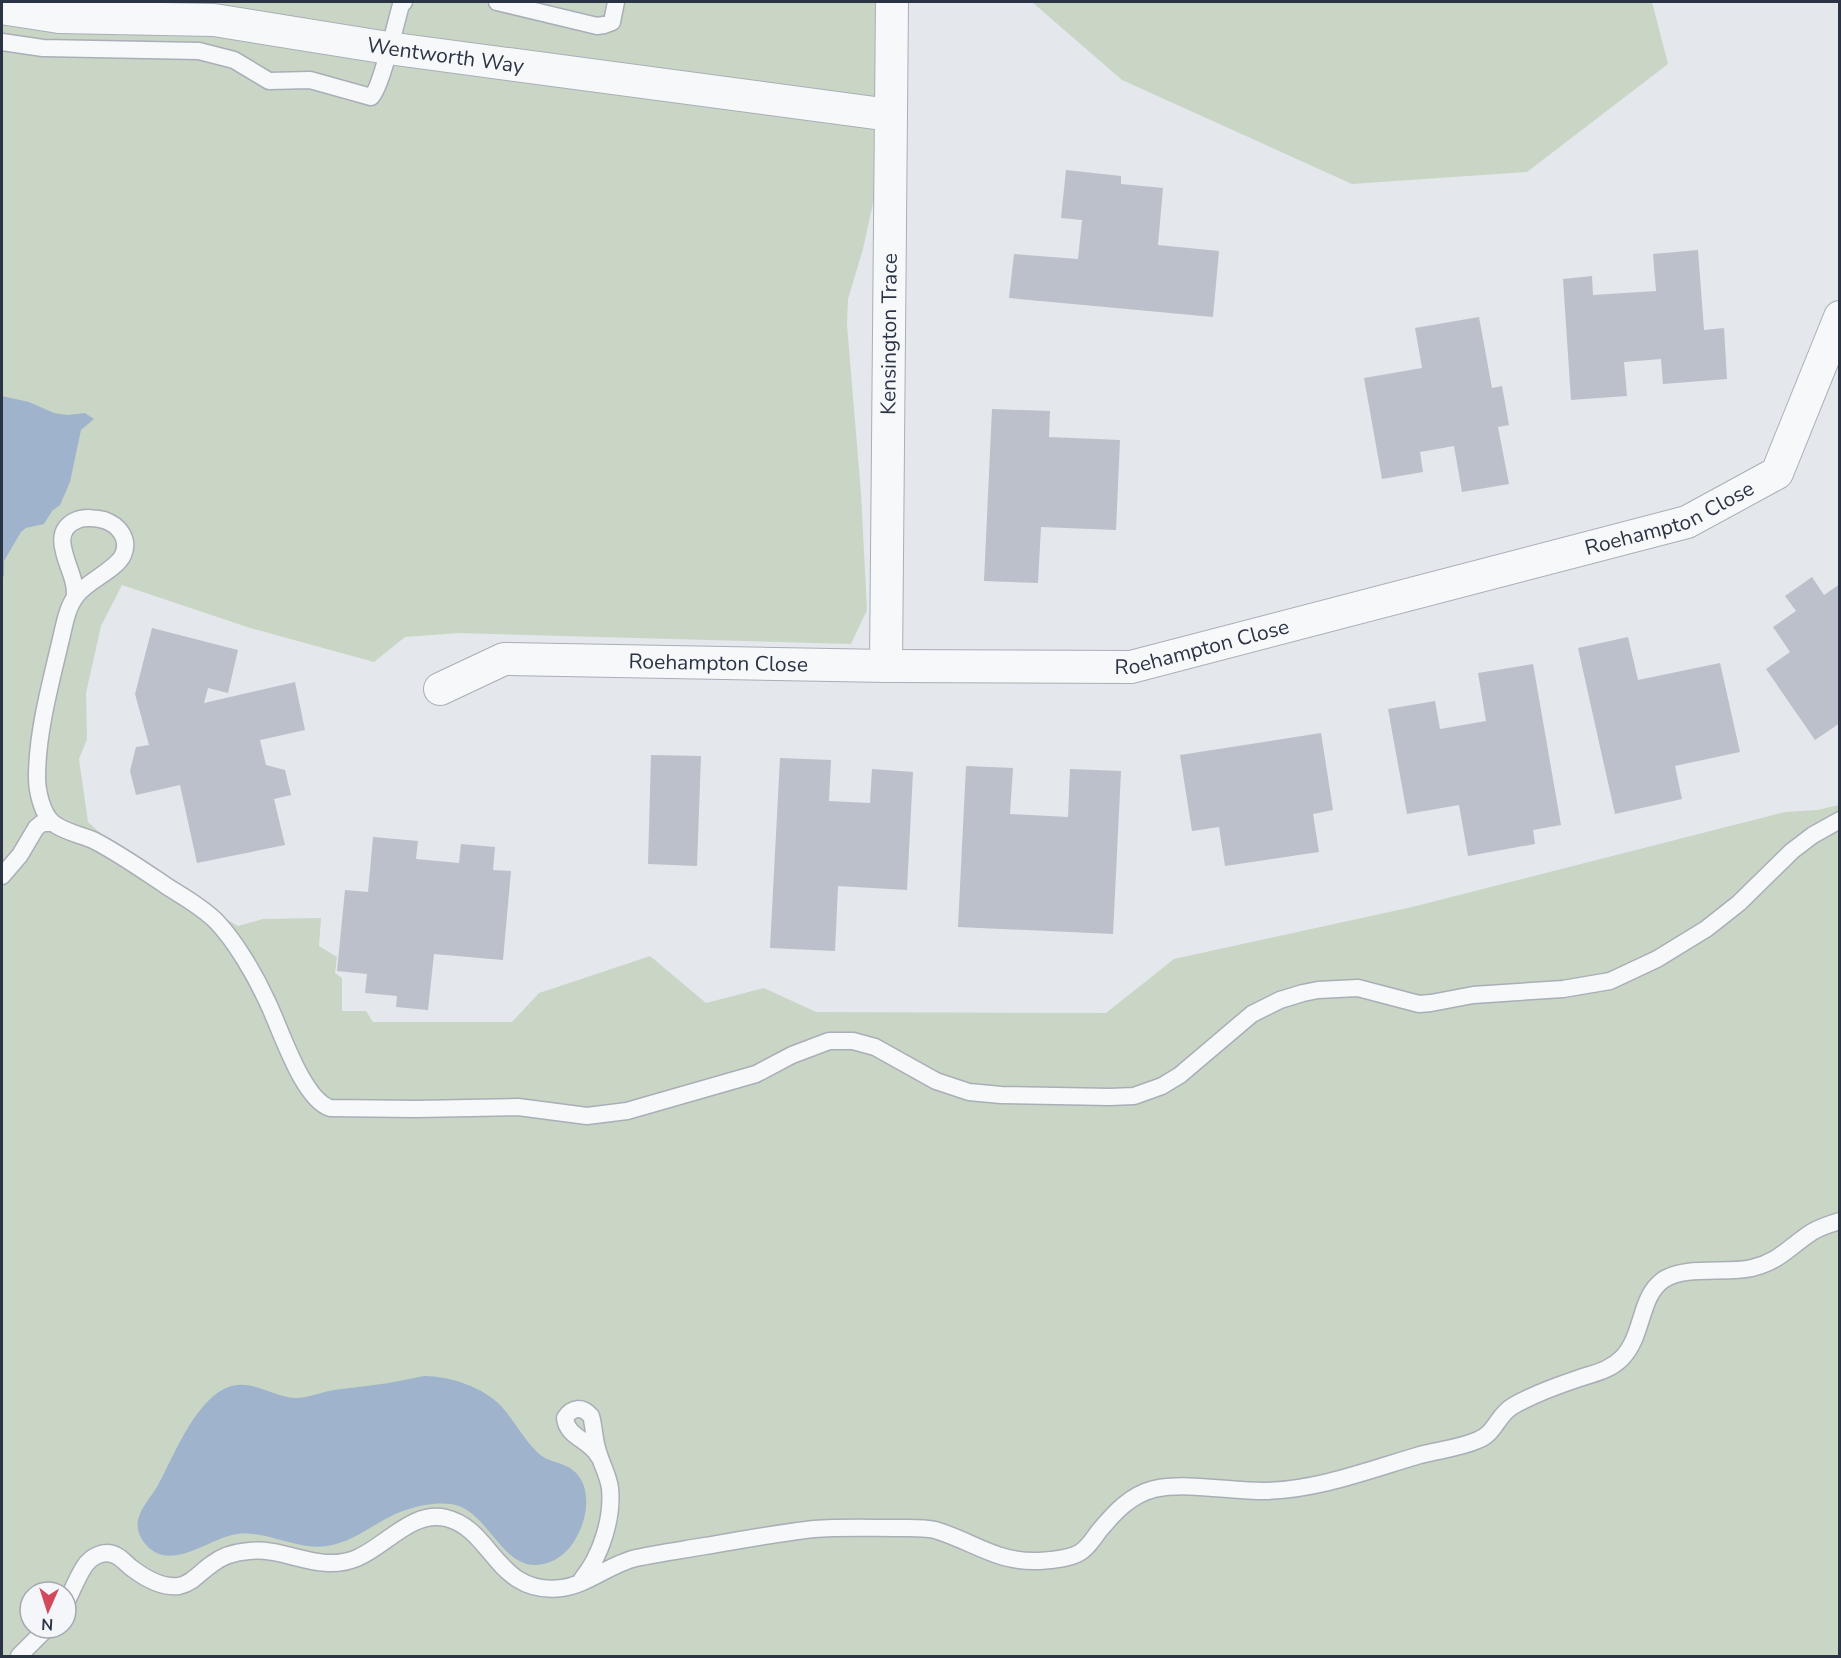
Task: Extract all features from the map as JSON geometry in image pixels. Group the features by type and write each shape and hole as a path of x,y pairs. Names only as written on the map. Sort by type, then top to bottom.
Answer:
{"street":[{"name":"Kensington Trace","path":"886,666 892,2"},
{"name":"Wentworth Way","path":"2,8 59,17 214,20 388,48 890,115"},
{"name":"Roehampton Close","path":"440,689 504,659 886,666 1131,667 1687,522 1777,473 1839,317"}],"lane":[{"path":"2,42 43,48 200,51 234,60 269,81 310,80 371,97 375,94 381,77 401,5 404,2"},
{"path":"497,2 597,26 604,26 612,21 616,2"},
{"path":"53,823 45,813 40,796 38,765 53,673 66,618 75,597 85,585 123,556 124,538 121,530 103,519 81,518 74,521 66,528 62,537 62,548 74,584 75,597"},
{"path":"2,876 20,855 36,828 42,823 53,823 119,855 196,905 216,921 242,956 256,980 303,1080 323,1106 346,1110 518,1107 587,1116 627,1111 756,1074 792,1055 829,1041 853,1041 875,1047 936,1081 969,1092 1088,1097 1134,1095 1162,1086 1180,1075 1252,1014 1265,1006 1303,993 1358,988 1419,1004 1431,1004 1473,994 1563,989 1610,981 1657,959 1706,929 1739,903 1792,851 1839,820"},
{"path":"77,1580 84,1566 94,1555 108,1553 115,1554 147,1578 161,1584 177,1586 195,1580 215,1561 245,1551 268,1551 313,1563 340,1564 360,1557 411,1524 429,1518 448,1518 461,1525 479,1540 513,1577 540,1588 565,1588 631,1559 816,1529 932,1529 988,1553 1010,1559 1042,1561 1065,1558 1085,1548 1123,1504 1146,1491 1168,1486 1264,1491 1298,1488 1369,1472 1432,1452 1460,1446 1489,1435 1502,1413 1515,1404 1576,1379 1604,1371 1617,1363 1635,1340 1649,1296 1663,1280 1683,1273 1731,1272 1769,1262 1787,1253 1813,1231 1839,1221"},
{"path":"577,1584 593,1564 602,1544 608,1520 610,1488 600,1457"},
{"path":"19,1656 35,1640"}],"green space":[{"path":"2,2 879,2 877,185 863,249 848,299 847,325 861,493 867,610 851,644 459,633 405,637 374,662 247,627 122,585 101,626 86,693 87,739 79,759 88,822 107,839 212,911 238,926 263,919 321,918 319,946 337,957 335,973 342,978 342,1011 366,1011 373,1022 512,1022 539,993 650,956 706,1003 764,988 816,1012 1106,1013 1174,959 1412,907 1785,812 1817,810 1839,805 1839,1656 2,1656"},
{"path":"1032,2 1652,2 1668,64 1527,172 1352,184 1122,80"}],"water":[{"path":"2,396 29,402 54,413 67,415 85,413 94,419 81,430 70,482 60,505 52,511 44,524 26,528 21,532 4,561 2,578"},
{"path":"424,1376 455,1380 485,1393 501,1406 539,1454 566,1466 580,1478 586,1494 583,1521 575,1540 560,1557 535,1565 522,1562 511,1555 471,1513 459,1506 447,1504 421,1506 398,1513 348,1540 327,1546 304,1546 260,1535 237,1534 188,1552 164,1555 153,1551 143,1541 138,1526 141,1512 192,1422 203,1406 216,1394 230,1386 246,1385 283,1396 300,1398 334,1390"}],"building":[{"path":"1066,170 1121,176 1121,184 1163,188 1158,245 1219,251 1213,317 1009,298 1014,254 1078,259 1082,220 1061,218"},
{"path":"1698,250 1704,330 1724,328 1727,379 1663,384 1661,359 1624,362 1627,396 1571,400 1563,279 1592,276 1593,295 1656,291 1653,254"},
{"path":"1479,317 1492,388 1502,386 1509,425 1498,427 1509,484 1462,492 1454,446 1420,452 1423,472 1382,479 1364,378 1422,368 1415,328"},
{"path":"992,409 1050,411 1049,437 1120,440 1116,530 1041,527 1038,583 984,581"},
{"path":"1812,577 1824,595 1840,584 1840,723 1815,740 1766,669 1790,652 1773,627 1796,611 1785,596"},
{"path":"152,628 238,650 228,693 208,688 204,703 295,682 305,730 260,740 266,765 285,770 291,795 274,799 285,845 197,863 180,785 136,795 130,771 136,747 149,745 135,694"},
{"path":"1628,637 1638,680 1720,663 1740,752 1675,766 1682,799 1615,814 1578,648"},
{"path":"1533,664 1561,825 1533,830 1535,844 1468,856 1459,805 1407,814 1388,709 1435,701 1440,729 1486,721 1478,673"},
{"path":"1321,733 1333,810 1313,814 1319,852 1225,866 1219,827 1192,831 1180,755"},
{"path":"651,755 701,756 697,866 648,864"},
{"path":"780,758 831,760 829,801 870,803 872,769 913,772 907,890 838,886 835,951 770,948"},
{"path":"966,766 1013,768 1010,814 1068,817 1070,769 1121,771 1113,934 958,927"},
{"path":"373,837 418,841 416,859 459,863 461,844 495,847 493,870 511,871 503,960 434,954 428,1010 396,1007 397,996 365,993 367,974 337,971 345,890 368,892"}]}
